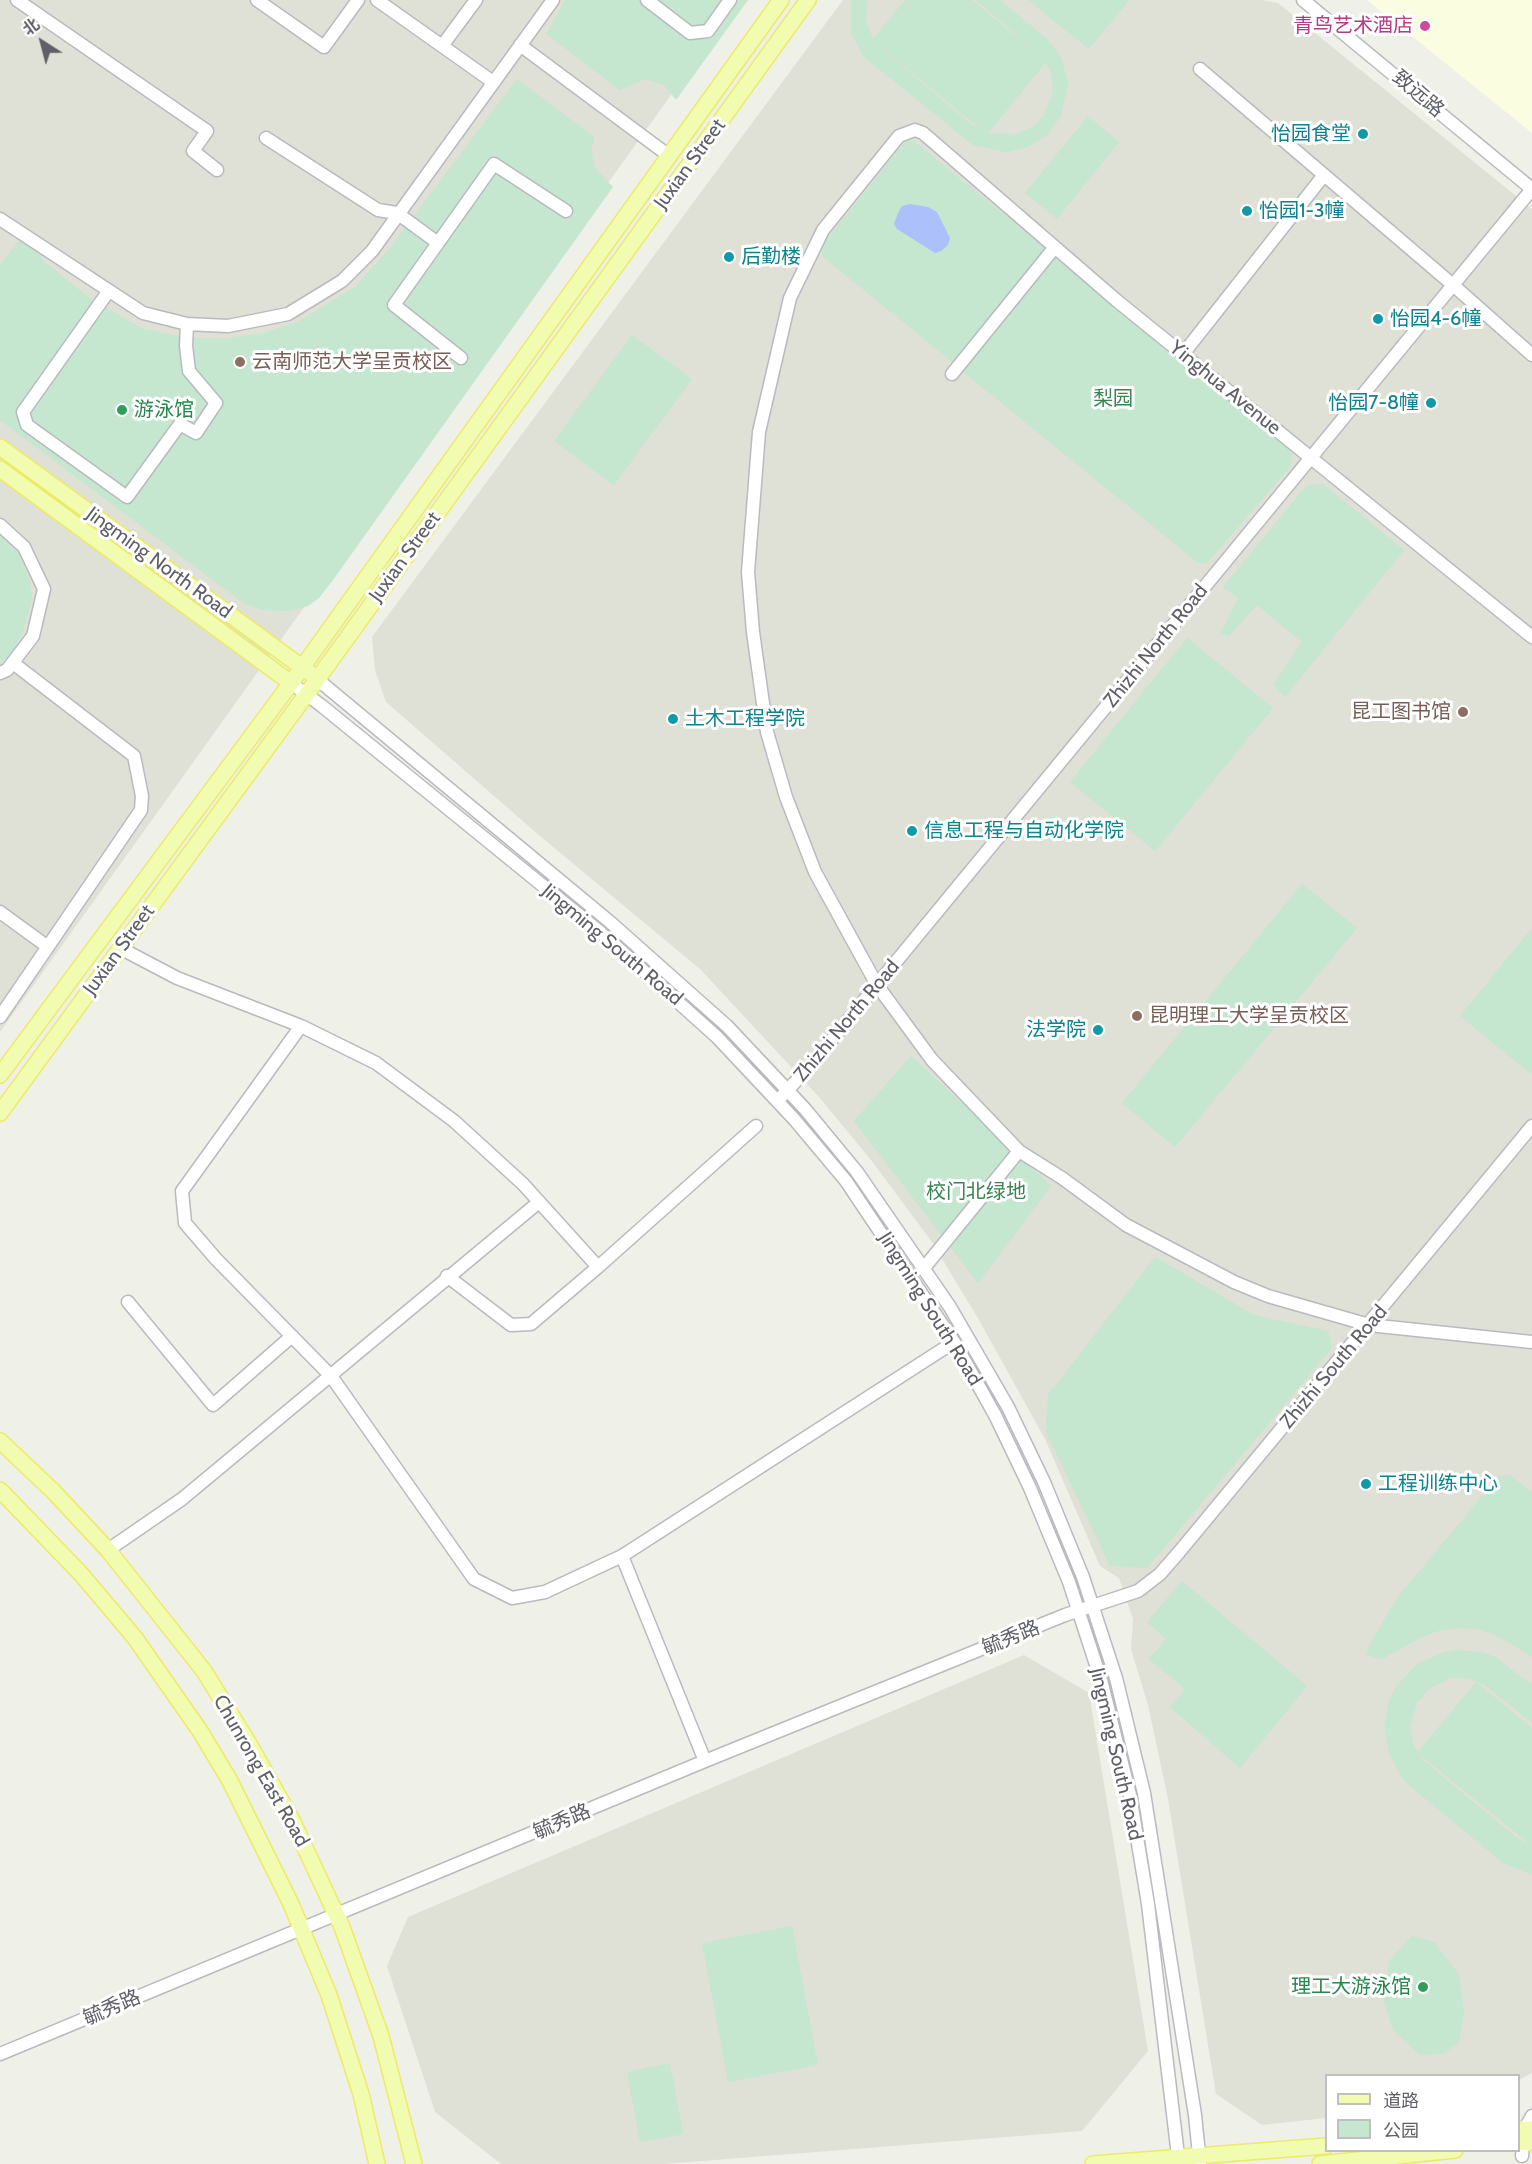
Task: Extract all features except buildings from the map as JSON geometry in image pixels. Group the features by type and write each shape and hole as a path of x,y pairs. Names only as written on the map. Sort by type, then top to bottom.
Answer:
{"main road":[{"name":"Juxian Street","path":"0,1075 302,668 781,0"},
{"name":"Juxian Street","path":"0,1113 306,695 808,0"},
{"name":"Jingming North Road","path":"0,447 317,679"},
{"name":"Jingming North Road","path":"0,469 291,683"},
{"name":"Chunrong East Road","path":"0,1441 53,1491 108,1550 204,1671 293,1822 337,1914 381,2036 414,2164"},
{"name":"Chunrong East Road","path":"0,1490 81,1574 135,1638 177,1697 230,1780 302,1929 330,1995 351,2061 377,2164"},
{"path":"1093,2164 1199,2160 1325,2146"},
{"path":"1320,2164 1445,2152"}],"street":[{"path":"17,0 207,131 193,151 217,170"},
{"path":"257,0 324,47 358,0"},
{"path":"377,0 494,82"},
{"path":"442,46 476,0"},
{"path":"0,219 143,313 188,324 228,326 288,314 342,281 372,251 397,213 553,0"},
{"path":"646,0 690,33 708,31 730,0"},
{"name":"致远路","path":"1304,0 1532,189"},
{"path":"520,45 668,155"},
{"path":"1200,69 1454,285 1532,355"},
{"name":"Yinghua Avenue","path":"878,985 815,872 773,753 758,671 749,598 750,520 759,432 790,298 802,269 823,230 899,136 915,130 923,133 1182,354 1532,637"},
{"path":"266,138 378,210 397,213 438,243"},
{"path":"461,358 394,305 494,164 566,211"},
{"path":"1182,354 1324,175"},
{"name":"Zhizhi North Road","path":"777,1101 878,985 1532,189"},
{"path":"952,374 1055,247"},
{"path":"108,292 23,412 27,425 127,497 180,424 196,433 216,403 189,371 186,346 188,324"},
{"path":"0,525 24,547 44,589 33,636 13,663 0,673"},
{"path":"0,1017 141,810 142,796 134,756 13,663"},
{"name":"Jingming South Road","path":"317,679 680,982 727,1026 788,1090 857,1172 924,1268 1008,1407 1044,1482 1092,1606 1121,1698 1144,1792 1199,2160"},
{"name":"Jingming South Road","path":"291,683 609,941 717,1037 777,1101 846,1182 954,1342 995,1415 1030,1488 1078,1610 1101,1680 1130,1796 1161,2005 1178,2161"},
{"path":"0,912 48,946"},
{"path":"120,948 177,978 301,1026 376,1063 471,1137 539,1202 598,1267"},
{"path":"878,985 932,1060 1019,1150 1062,1178 1126,1226 1234,1282 1268,1296 1369,1325 1532,1342"},
{"path":"301,1026 182,1191 185,1223 216,1259 331,1376 474,1580 512,1598 545,1592 622,1556 954,1342"},
{"path":"447,1276 511,1325 531,1324 756,1126"},
{"name":"Zhizhi South Road","path":"1125,1597 1149,1584 1160,1574 1532,1126"},
{"path":"924,1268 1019,1150"},
{"path":"108,1550 182,1499 331,1376 447,1276 539,1202"},
{"path":"128,1302 213,1405 292,1336"},
{"path":"622,1556 705,1761"},
{"name":"毓秀路","path":"0,2054 705,1761 1078,1610 1125,1597"}],"shaded area":[{"name":"云南师范大学呈贡校区","path":"0,0 739,0 0,1032"},
{"name":"昆明理工大学呈贡校区","path":"843,0 1261,0 1278,3 1532,209 1532,2073 1520,2079 1520,2074 1325,2074 1325,2118 1262,2125 1216,2094 1168,1799 1148,1705 1131,1649 1133,1619 1119,1578 1100,1566 1045,1439 979,1320 932,1242 871,1160 819,1097 700,969 540,836 386,702 375,670 372,637"},
{"path":"1367,0 1532,0 1532,133"},
{"path":"1024,1655 1089,1693 1148,2051 1082,2131 664,2164 501,2164 435,2112 387,1966 408,1917"}],"green space":[{"path":"565,0 748,0 676,100 664,85 645,79 620,90 546,34"},
{"path":"851,0 867,0 866,22 873,39 905,0 972,0 1044,59 976,0 1000,0 1046,38 1061,57 1068,83 1061,116 1047,135 1028,147 1006,152 973,145 864,57 851,33","holes":["876,43 983,131 971,124","1046,62 1051,74 1053,91 1044,115 1033,127 1017,134 988,133"]},
{"path":"1028,0 1129,0 1089,49"},
{"path":"517,79 594,137 591,150 595,168 613,187 333,580 319,598 308,606 289,611 264,610 245,604 0,420 0,265 19,241 42,247 42,260 87,296 141,328 187,338 223,338 261,334 299,321 355,287 389,249"},
{"path":"1088,116 1119,142 1057,219 1025,193"},
{"path":"906,141 914,141 1049,251 955,364 822,256 823,244"},
{"name":"梨园","path":"1054,257 1292,450 1290,467 1206,564 1197,562 961,370"},
{"path":"632,335 692,379 614,485 554,441"},
{"path":"1323,484 1404,550 1285,697 1273,685 1302,642 1257,605 1229,636 1220,634 1238,598 1223,587 1307,485"},
{"path":"0,534 18,552 30,581 32,599 23,632 15,648 0,665"},
{"path":"1187,638 1273,708 1155,851 1070,782"},
{"path":"1302,884 1357,928 1175,1147 1122,1103"},
{"path":"1532,928 1532,1075 1460,1016"},
{"name":"校门北绿地","path":"911,1056 1051,1186 978,1283 854,1121"},
{"path":"1155,1257 1254,1315 1328,1331 1332,1348 1147,1568 1110,1566 1046,1432 1048,1395"},
{"path":"1510,1475 1532,1493 1532,1657 1496,1635 1477,1629 1457,1628 1438,1631 1420,1638 1382,1659 1366,1655 1371,1642 1397,1598 1499,1476"},
{"path":"1182,1581 1307,1686 1240,1768 1170,1707 1185,1689 1149,1659 1166,1639 1147,1622"},
{"path":"1455,1650 1481,1652 1495,1657 1532,1685 1532,1723 1485,1685 1470,1679 1451,1678 1430,1688 1417,1702 1410,1727 1413,1744 1418,1752 1476,1682 1532,1728 1532,1875 1503,1863 1410,1786 1389,1754 1384,1727 1389,1701 1395,1688 1417,1664","holes":["1419,1754 1531,1845 1517,1838 1424,1761"]},
{"path":"792,1926 818,2065 728,2082 702,1943"},
{"name":"理工大游泳馆","path":"1412,1936 1434,1942 1459,1975 1464,2012 1459,2042 1443,2054 1420,2055 1393,2030 1383,1998 1390,1960"},
{"path":"670,2063 683,2134 640,2142 627,2072"}],"water":[{"path":"910,204 928,207 937,212 950,238 948,245 941,251 935,253 897,229 894,224 898,213 902,206"}],"place":[{"name":"青鸟艺术酒店","path":"1425,26"},
{"name":"怡园食堂","path":"1363,134"},
{"name":"怡园1-3幢","path":"1247,211"},
{"name":"后勤楼","path":"729,257"},
{"name":"怡园4-6幢","path":"1378,319"},
{"name":"云南师范大学呈贡校区","path":"240,362"},
{"name":"怡园7-8幢","path":"1431,403"},
{"name":"游泳馆","path":"122,410"},
{"name":"昆工图书馆","path":"1463,712"},
{"name":"土木工程学院","path":"673,719"},
{"name":"信息工程与自动化学院","path":"912,831"},
{"name":"昆明理工大学呈贡校区","path":"1137,1016"},
{"name":"法学院","path":"1098,1030"},
{"name":"工程训练中心","path":"1366,1484"},
{"name":"理工大游泳馆","path":"1423,1987"}]}
